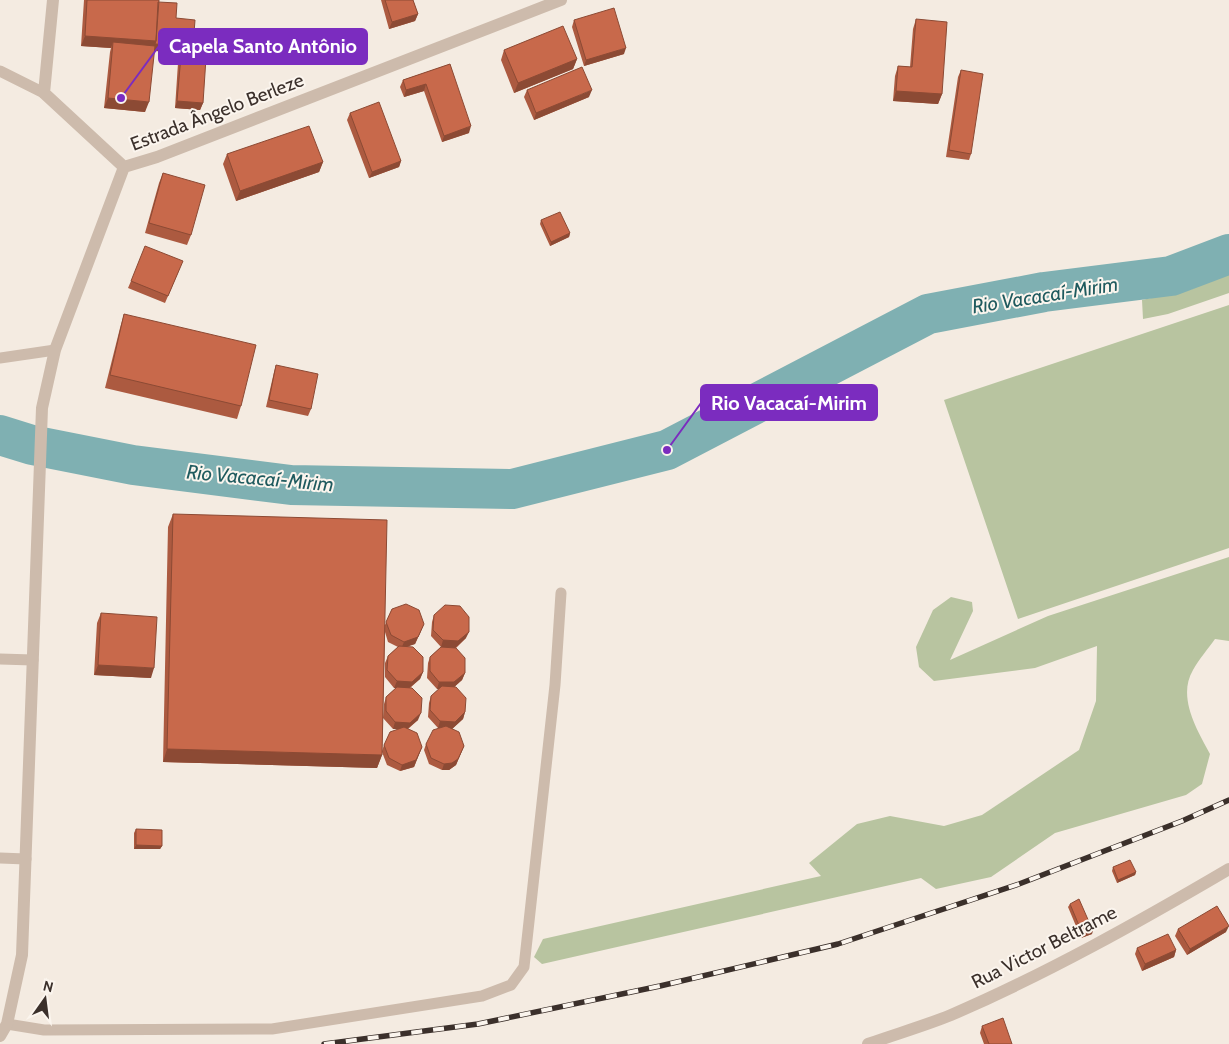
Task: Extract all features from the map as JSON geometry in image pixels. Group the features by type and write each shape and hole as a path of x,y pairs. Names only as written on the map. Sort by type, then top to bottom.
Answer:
{"street":[{"path":"53,0 44,93 124,167"},
{"name":"Estrada Ângelo Berleze","path":"33,660 42,408 55,350 124,167 157,157 561,0"},
{"path":"0,1036 7,1024 22,955 33,660"},
{"name":"Rua Victor Beltrame","path":"868,1044 950,1015 975,1004 1076,954 1229,869"}],"lane":[{"path":"0,71 44,93"},
{"path":"0,358 55,350"},
{"path":"7,1024 44,1030 272,1029 482,996 511,984 524,968 555,685 561,593"},
{"path":"0,659 33,660"},
{"path":"0,858 26,859"}],"green space":[{"path":"1229,272 1229,293 1168,314 1143,319 1142,300 1192,289"},
{"path":"1229,305 1229,548 1018,619 944,400"},
{"path":"1229,557 1229,641 1215,639 1195,666 1187,691 1188,702 1195,724 1210,754 1202,784 1186,795 1055,833 991,877 936,889 921,878 542,964 534,957 543,939 821,876 809,863 857,824 890,816 944,826 982,815 1079,750 1096,701 1097,646 1035,668 934,681 919,667 916,647 933,610 951,597 972,602 973,611 950,660 1048,616"}],"building":[{"path":"87,0 159,0 156,41 85,36"},
{"path":"385,0 413,0 418,14 392,22"},
{"path":"158,2 177,3 176,18 195,20 193,46 155,44"},
{"path":"614,8 626,48 586,60 574,20"},
{"path":"916,19 947,22 942,94 896,91 898,66 912,67"},
{"path":"563,26 577,59 518,83 504,50"},
{"path":"113,42 155,46 149,102 108,98"},
{"path":"181,56 206,58 203,103 177,101"},
{"path":"450,64 471,126 444,136 426,84 406,90 403,80"},
{"path":"582,67 592,90 536,113 527,90"},
{"path":"961,70 983,74 971,154 949,150"},
{"path":"379,102 401,161 372,172 350,113"},
{"path":"309,126 323,162 240,191 227,154"},
{"path":"163,173 205,185 191,235 149,223"},
{"path":"560,212 570,233 551,242 541,220"},
{"path":"145,246 183,261 168,296 131,281"},
{"path":"124,314 256,345 241,406 110,375"},
{"path":"276,365 318,374 311,409 269,400"},
{"path":"173,514 387,520 382,755 167,749"},
{"path":"406,604 419,610 424,624 418,637 404,642 391,635 386,622 392,609"},
{"path":"445,605 460,606 469,617 469,632 458,641 443,640 433,630 434,615"},
{"path":"101,613 157,617 154,668 98,665"},
{"path":"399,646 413,647 423,657 423,672 412,682 397,681 387,670 388,656"},
{"path":"441,647 456,648 465,658 465,673 454,682 439,682 430,671 430,657"},
{"path":"442,686 456,687 466,698 465,712 455,722 440,721 430,710 431,696"},
{"path":"397,687 412,688 422,698 421,713 410,723 395,722 386,711 386,697"},
{"path":"446,726 459,732 464,746 458,759 452,763 444,764 431,758 426,744 433,730"},
{"path":"404,727 417,733 422,747 416,760 402,765 389,758 384,745 390,732"},
{"path":"136,829 162,830 162,846 136,845"},
{"path":"1130,860 1136,872 1118,880 1113,867"},
{"path":"1079,899 1093,931 1083,935 1070,904"},
{"path":"1217,906 1229,926 1190,949 1178,929"},
{"path":"1168,934 1176,950 1145,964 1137,948"},
{"path":"1003,1018 1012,1044 989,1044 982,1026"}],"waterway":[{"name":"Rio Vacacaí-Mirim","path":"0,435 32,445 133,465 291,485 512,489 667,450 928,314 1044,292 1171,276 1229,254"}],"railway":[{"path":"324,1044 478,1024 660,986 838,944 1019,884 1182,821 1229,800"}],"place":[{"name":"Capela Santo Antônio","path":"121,98"},
{"name":"Rio Vacacaí-Mirim","path":"667,450"}]}
